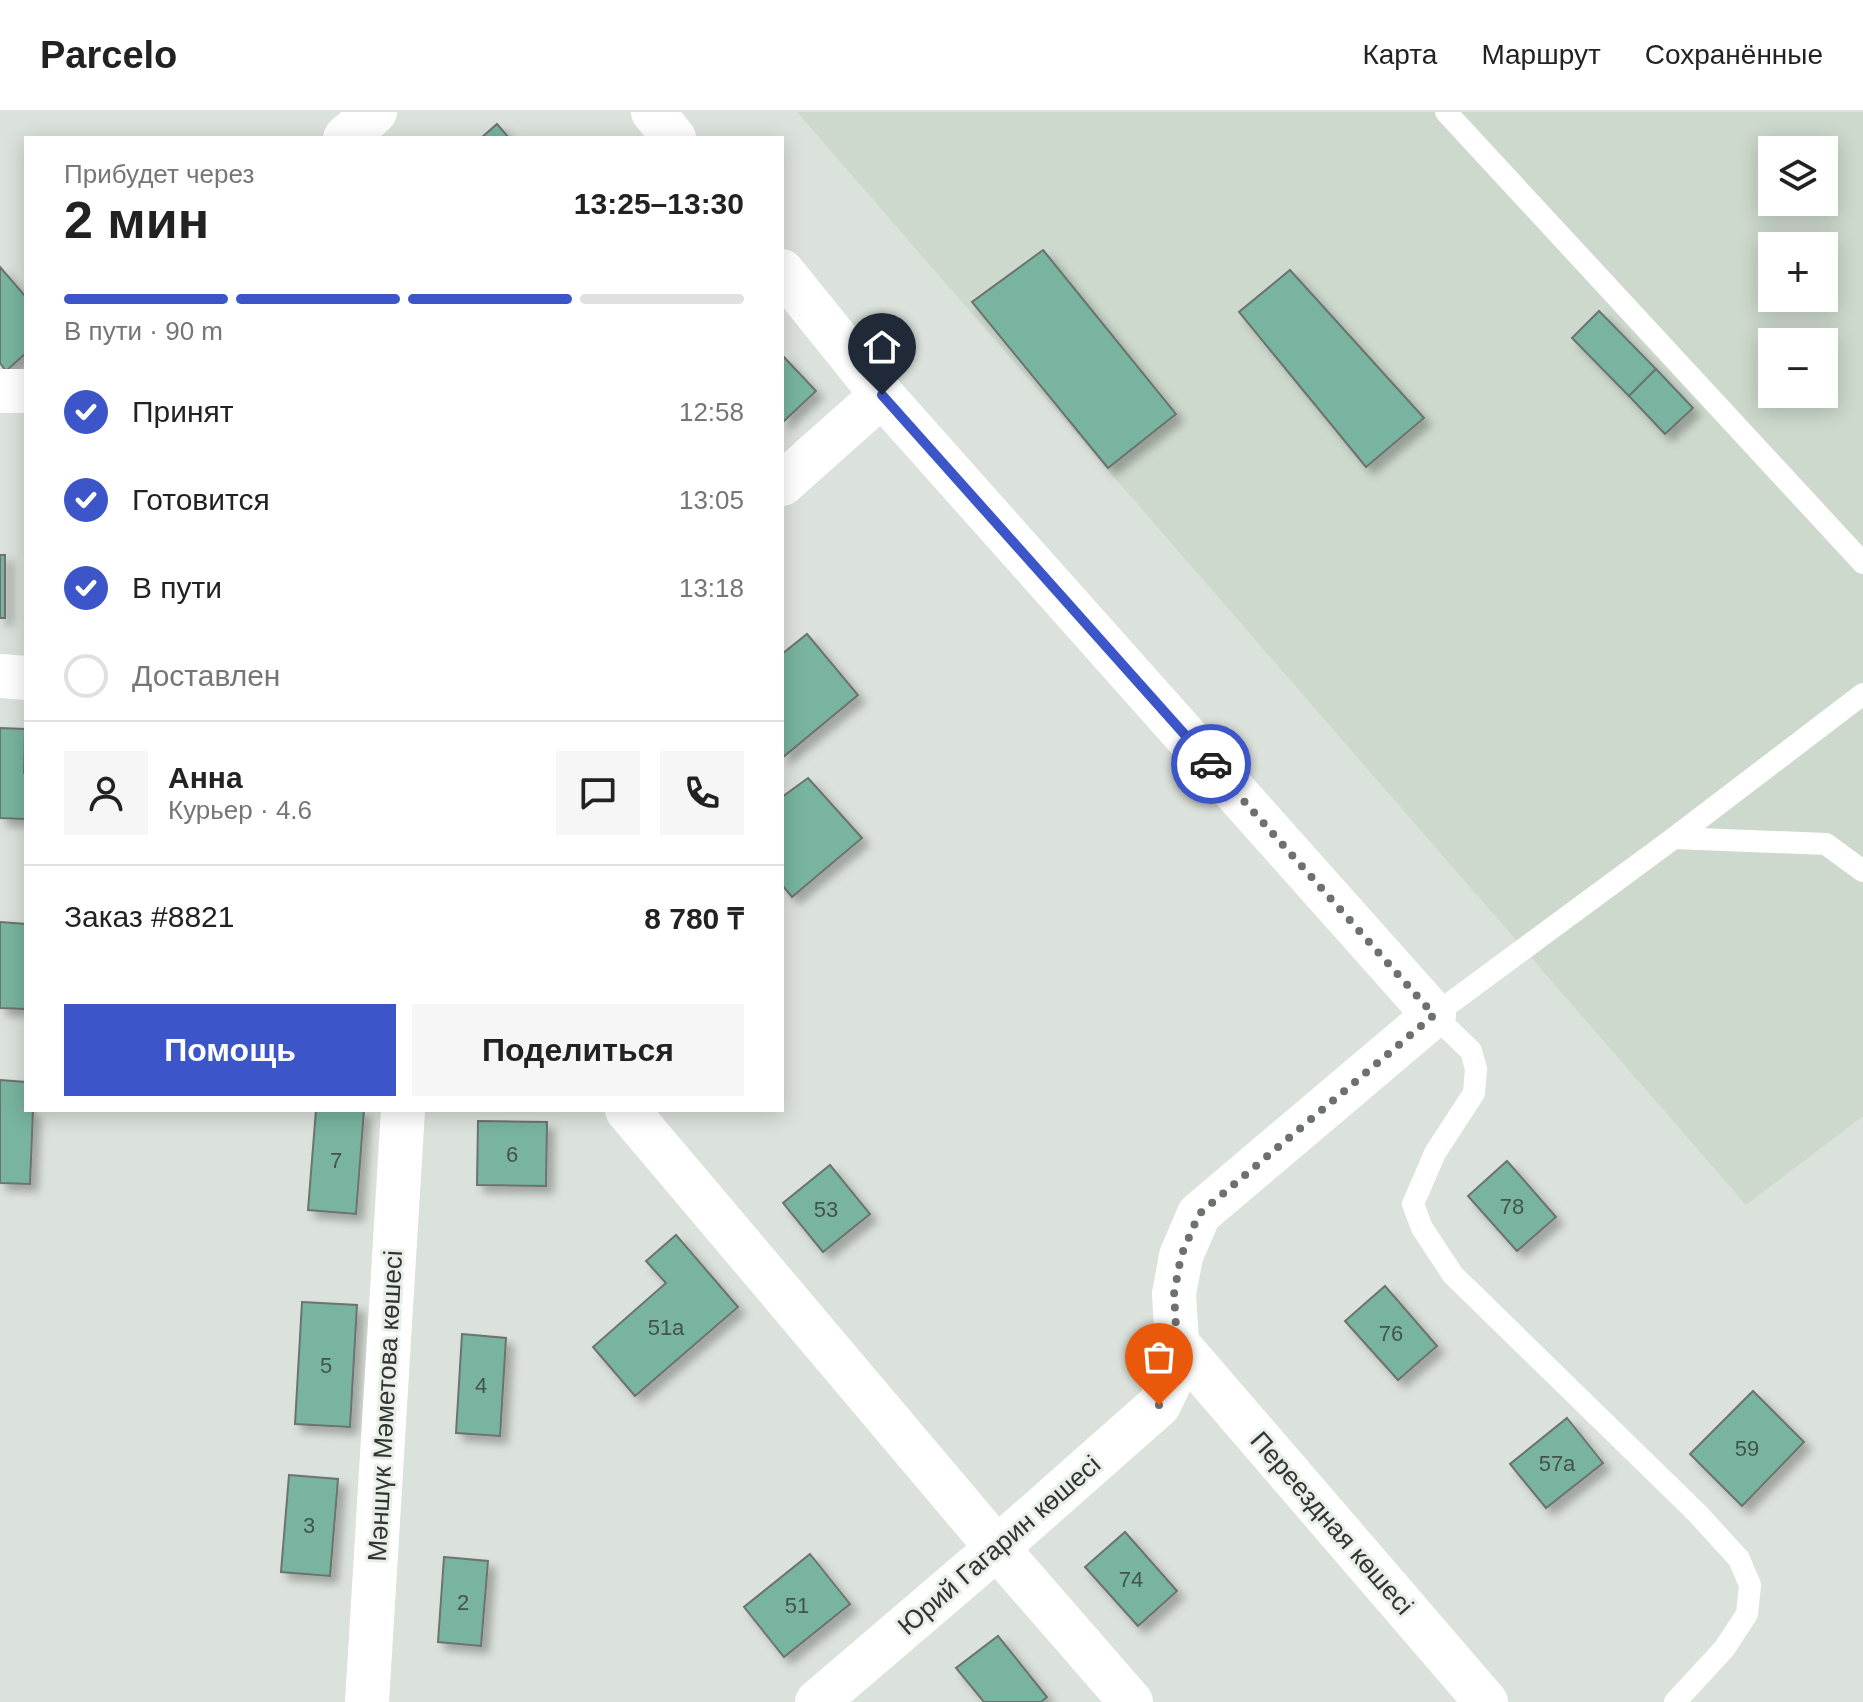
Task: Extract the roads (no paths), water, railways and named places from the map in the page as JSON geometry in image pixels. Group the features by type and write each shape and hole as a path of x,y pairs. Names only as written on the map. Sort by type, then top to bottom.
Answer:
{"street":[{"path":"347,136 375,112"},
{"path":"653,112 672,136"},
{"path":"784,273 882,395 1434,1015"},
{"path":"0,391 24,391"},
{"path":"784,482 882,395"},
{"path":"0,676 24,678"},
{"name":"Юрий Гагарин көшесі","path":"817,1702 1159,1405 1172,1378 1177,1343 1174,1294 1181,1256 1199,1214 1434,1015"},
{"name":"Мәншүк Мәметова көшесі","path":"367,1702 403,1112"},
{"path":"629,1112 1131,1702"},
{"name":"Переездная көшесі","path":"1177,1343 1486,1702"}],"lane":[{"path":"1446,112 1863,563"},
{"path":"1675,1702 1724,1649 1747,1614 1750,1585 1739,1559 1697,1513 1453,1275 1422,1228 1413,1204 1435,1153 1474,1093 1476,1069 1471,1051 1434,1015 1863,694"},
{"path":"1674,838 1826,844 1863,871"}]}
